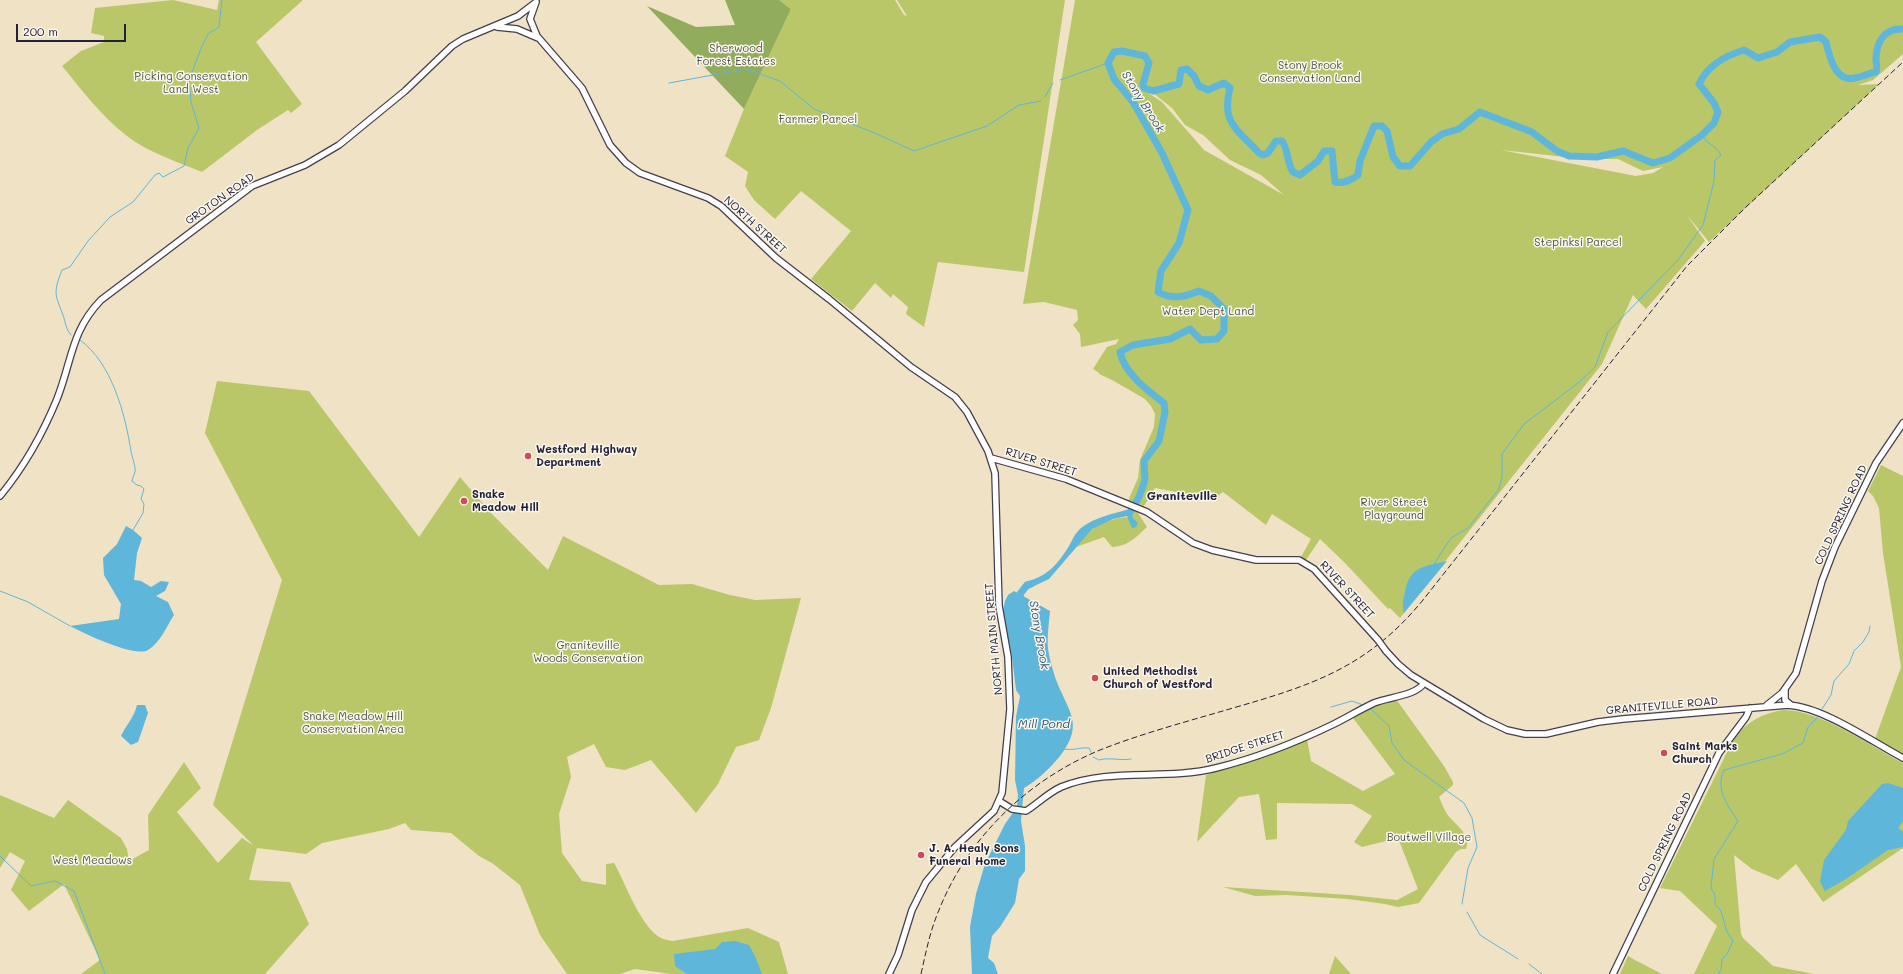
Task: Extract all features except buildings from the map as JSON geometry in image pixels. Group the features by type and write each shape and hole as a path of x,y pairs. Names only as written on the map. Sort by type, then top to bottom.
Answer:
{"main road":[{"name":"GROTON ROAD","path":"0,496 21,468 42,430 61,388 76,336 88,314 101,300 252,186 305,165 335,148 405,91 444,52 463,39 518,16 537,1"},
{"name":"NORTH STREET","path":"537,1 530,19 532,27 539,39 582,88 610,144 626,163 640,173 708,198 726,210 776,258 829,299 911,367 955,397 967,412 991,458"},
{"path":"494,26 517,29 531,34 539,39"},
{"name":"COLD SPRING ROAD","path":"1767,706 1786,689 1796,673 1810,621 1834,547 1876,464 1903,423"},
{"name":"RIVER STREET","path":"991,458 1055,475 1138,508 1156,517 1193,543 1205,548 1228,555 1256,560 1288,558 1302,561 1320,576 1402,668 1424,683"},
{"name":"NORTH MAIN STREET","path":"889,974 898,955 912,910 926,882 949,854 991,814 999,801 1005,776 1010,709 1008,657 999,606 995,473 991,458"},
{"name":"BRIDGE STREET","path":"999,801 1022,812 1026,811 1060,788 1089,779 1112,776 1184,774 1237,762 1319,731 1382,699 1413,692 1424,683"},
{"name":"GRANITEVILLE ROAD","path":"1424,683 1499,727 1512,732 1531,734 1553,733 1591,723 1623,718 1791,705 1824,714 1903,758"},
{"path":"1786,689 1784,700 1791,705"},
{"name":"COLD SPRING ROAD","path":"1613,974 1719,753 1740,723 1746,717 1750,708"},
{"name":"COLD SPRING ROAD","path":"1740,723 1743,709"}],"green space":[{"name":"Picking Conservation Land West","path":"173,0 217,10 219,0 303,0 256,42 302,104 291,113 288,110 257,130 202,172 153,152 127,136 101,112 62,66 81,51 104,42 104,36 91,33 95,8"},
{"name":"Sherwood Forest Estates","path":"725,0 779,0 791,9 744,109 647,6 696,27 735,25"},
{"name":"Farmer Parcel","path":"779,0 895,0 904,15 907,16 897,0 1065,0 1024,272 938,262 924,327 906,314 908,307 893,294 891,298 875,283 852,311 811,279 851,231 801,191 775,219 754,200 745,186 748,172 725,156 744,109 791,9"},
{"path":"1075,0 1903,0 1903,54 1873,80 1858,85 1879,84 1709,242 1686,214 1705,241 1646,309 1633,295 1602,364 1400,618 1390,608 1388,609 1345,563 1320,539 1306,560 1301,557 1311,539 1272,514 1266,525 1223,492 1216,497 1210,491 1187,494 1155,488 1144,506 1128,501 1138,478 1140,460 1154,427 1155,414 1145,399 1099,374 1093,369 1107,347 1116,344 1119,339 1081,347 1080,334 1073,325 1078,320 1077,310 1044,302 1023,304","holes":["1147,92 1153,93 1172,108 1185,125 1203,135 1230,160 1261,175 1284,195 1204,150 1162,102","1501,150 1584,159 1618,159 1643,171 1663,167 1653,173 1636,176"]},
{"path":"217,381 309,391 419,537 460,477 491,513 548,570 563,536 659,585 692,584 730,595 755,600 801,598 771,708 759,740 736,747 718,784 696,813 651,760 625,770 606,767 594,744 567,757 571,777 559,814 562,853 582,881 606,885 606,864 614,863 640,915 654,933 661,938 673,941 748,928 779,942 788,974 671,974 635,969 620,974 567,974 540,935 520,885 492,863 479,856 451,833 411,830 405,823 389,829 322,843 306,854 257,848 249,880 290,882 309,924 265,974 81,974 100,960 64,884 29,911 11,890 25,861 10,852 0,868 0,795 54,818 68,800 121,838 127,849 129,861 149,850 148,815 184,762 201,788 177,812 218,863 242,838 254,846 213,805 282,580 205,433"},
{"path":"1881,465 1903,476 1903,754 1875,739 1901,667 1883,553 1879,508 1873,496 1868,491"},
{"path":"1136,510 1147,527 1131,541 1123,545 1112,547 1104,537 1076,547 1095,527 1105,522 1117,519 1128,517 1132,518 1132,514"},
{"name":"Boutwell Village","path":"1396,699 1444,766 1453,782 1453,785 1439,797 1447,814 1462,830 1467,839 1466,849 1461,849 1456,852 1419,903 1398,907 1348,899 1287,895 1255,896 1223,887 1350,895 1397,900 1418,889 1398,838 1362,847 1354,842 1372,816 1352,804 1277,803 1277,839 1266,840 1259,794 1239,797 1197,842 1206,775 1307,739 1311,761 1363,791 1395,774 1353,718 1382,703"},
{"path":"1783,710 1797,711 1812,715 1828,722 1860,738 1903,763 1903,848 1823,902 1796,864 1778,880 1752,869 1734,855 1741,934 1743,938 1773,966 1814,974 1694,974 1717,926 1680,891 1660,888 1734,738 1744,727 1756,719 1768,713"},
{"path":"1335,956 1351,974 1329,974"},
{"path":"1628,956 1633,959 1662,974 1620,974"}],"water":[{"path":"1130,509 1136,510 1132,514 1133,518 1138,523 1136,527 1132,528 1127,516 1113,519 1092,529 1049,579 1026,590 1022,588 1025,582 1040,577 1056,564 1065,553 1076,534 1086,524 1098,518"},
{"path":"126,526 142,538 137,553 134,580 141,581 151,587 161,581 169,582 165,591 156,596 168,602 174,615 163,634 153,647 141,652 132,651 109,644 70,626 119,619 121,604 104,575 103,558 117,544"},
{"path":"1447,561 1404,613 1404,598 1410,577 1425,566"},
{"name":"Mill Pond","path":"1014,591 1050,611 1048,639 1049,656 1056,680 1069,709 1073,726 1072,735 1060,756 1044,774 1024,788 1021,821 1025,846 1025,871 1019,879 1015,903 1000,927 992,936 988,958 994,963 998,974 972,974 970,927 976,894 985,864 1005,824 1017,807 1018,795 1015,780 1016,717 1020,696 1016,690 1012,657 1003,611 1008,595"},
{"path":"137,705 145,705 148,713 138,742 131,745 121,736 134,714"},
{"path":"1888,783 1903,788 1903,821 1898,828 1903,832 1903,847 1888,850 1846,879 1825,891 1820,882 1824,860 1846,830 1848,821 1882,784"},
{"path":"735,941 749,945 762,974 687,974 675,966 674,954 715,949 722,942"}],"waterway":[{"path":"71,335 66,327 56,295 57,285 62,270 70,267 88,241 110,217 133,202 155,175 159,173 163,177 184,166 188,148 199,128 191,102 189,80 208,34 219,27 222,0"},
{"name":"Stony Brook","path":"1131,511 1139,497 1145,480 1144,461 1159,441 1165,412 1164,403 1131,374 1122,360 1120,352 1133,345 1170,339 1190,329 1201,340 1217,339 1224,331 1224,309 1211,296 1199,291 1178,297 1168,296 1158,292 1161,271 1179,243 1188,210 1162,153 1133,102 1114,79 1108,63 1114,52 1122,51 1145,56 1149,63 1143,84 1144,88 1153,91 1179,84 1181,70 1187,69 1194,76 1199,86 1208,90 1224,83 1230,88 1228,100 1229,118 1238,131 1259,153 1263,155 1268,153 1276,141 1282,141 1293,172 1300,175 1318,161 1324,151 1332,151 1335,182 1344,182 1358,175 1360,161 1374,126 1382,126 1387,131 1393,157 1400,166 1410,166 1431,142 1442,134 1459,129 1480,112 1532,132 1557,151 1569,156 1597,157 1623,151 1653,163 1670,158 1702,135 1714,123 1718,112 1714,103 1699,84 1712,66 1724,58 1744,50 1758,58 1777,52 1790,42 1820,37 1826,42 1831,60 1838,72 1842,76 1855,78 1876,72 1876,53 1882,37 1896,29 1903,29"},
{"path":"1060,80 1108,63"},
{"path":"669,83 746,69 780,81 814,109 877,134 914,151 987,126 1019,105 1041,101"},
{"path":"1045,97 1053,83"},
{"path":"1434,564 1451,538 1468,528 1499,489 1502,477 1502,454 1524,424 1578,383 1595,367 1608,332 1678,260 1703,225 1714,181 1715,160 1721,155 1717,149 1706,141 1702,135"},
{"path":"80,340 101,362 109,375 121,406 135,470 132,481 144,489 141,499 144,504 143,513 133,530"},
{"name":"Stony Brook","path":"1022,602 1020,594 1027,585 1031,584"},
{"path":"0,591 28,602 70,626"},
{"path":"1822,709 1831,695 1834,681 1849,664 1854,651 1863,642 1869,632 1870,626"},
{"path":"1331,707 1352,701 1363,705"},
{"path":"1370,708 1389,726 1392,743 1404,760 1464,803 1472,818 1477,847 1468,868 1462,904"},
{"path":"1718,974 1721,970 1722,959 1727,954 1733,941 1727,932 1721,911 1715,904 1715,895 1711,888 1714,859 1738,821 1726,803 1722,790 1721,784 1724,770 1782,754 1803,743 1808,727 1818,717"},
{"path":"1064,749 1070,750 1089,748 1091,752"},
{"path":"1093,757 1099,760 1131,759"},
{"path":"0,856 31,886 55,881 74,891 105,974"},
{"path":"1467,912 1480,935 1518,959"},
{"path":"1529,964 1542,974"}],"railway":[{"path":"921,974 928,942 939,910 951,883 966,858 1003,814 1049,777 1074,762 1116,744 1262,700 1314,681 1360,658 1402,623 1423,600 1687,266 1746,207 1903,62"}],"place":[{"name":"Westford Highway Department","path":"528,456"},
{"name":"Snake Meadow Hill","path":"464,501"},
{"name":"United Methodist Church of Westford","path":"1095,678"},
{"name":"Saint Marks Church","path":"1664,753"},
{"name":"J. A. Healy Sons Funeral Home","path":"921,855"}],"district":[{"name":"Graniteville","path":"1182,496"}],"park label":[{"name":"Stony Brook Conservation Land","path":"1310,72"},
{"name":"Stepinksi Parcel","path":"1578,243"},
{"name":"Water Dept Land","path":"1208,312"},
{"name":"River Street Playground","path":"1394,509"},
{"name":"Graniteville Woods Conservation","path":"588,652"},
{"name":"Snake Meadow Hill Conservation Area","path":"353,723"},
{"name":"West Meadows","path":"92,861"}]}
